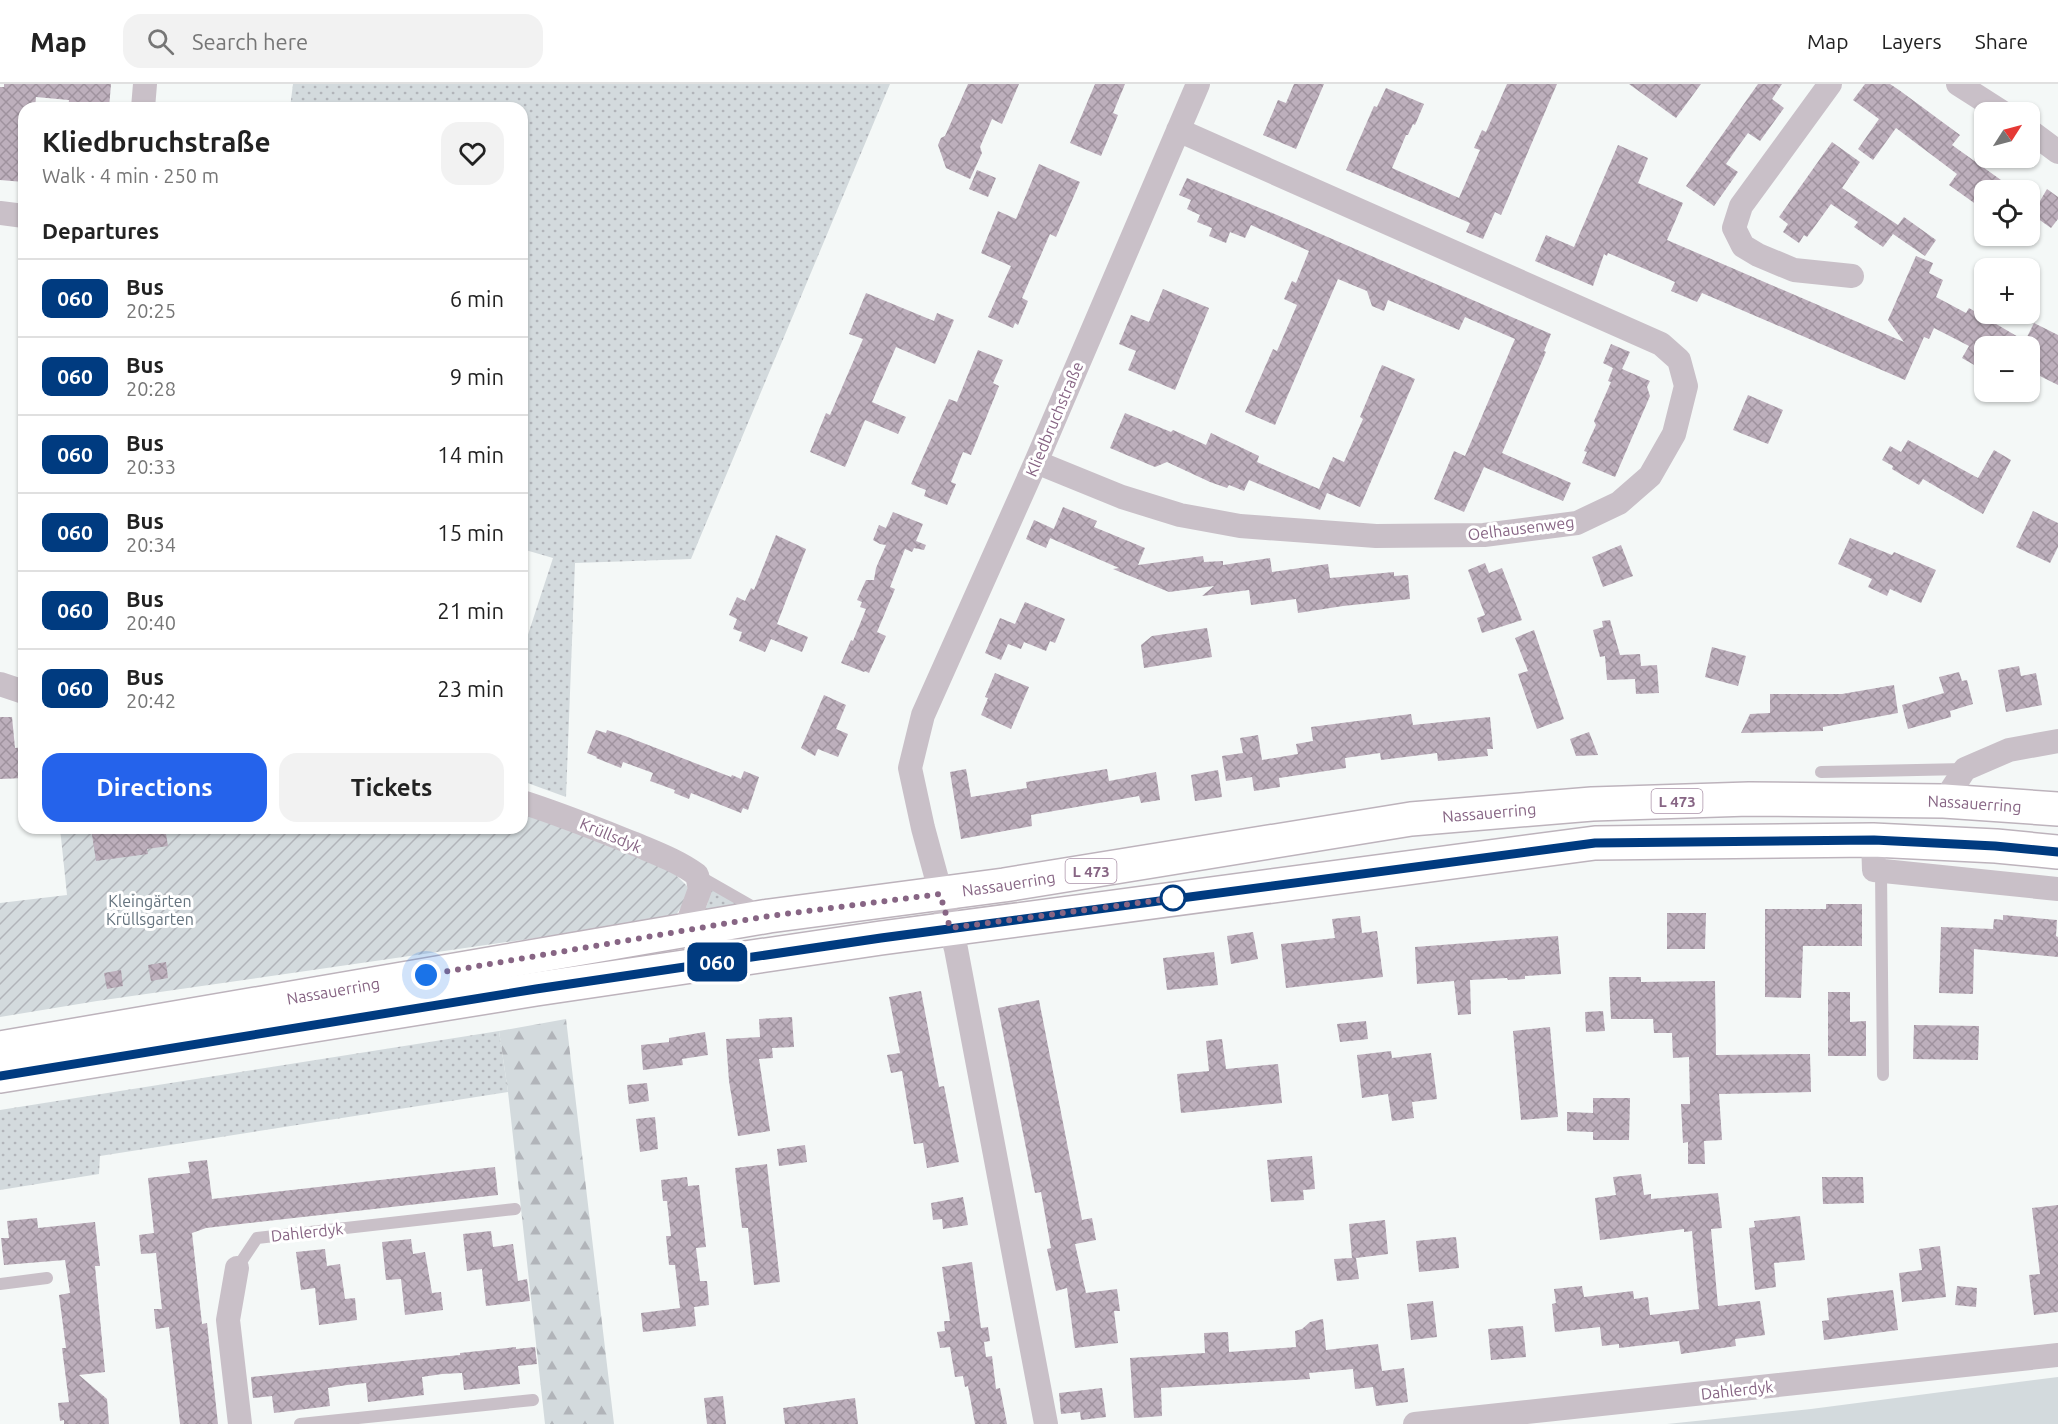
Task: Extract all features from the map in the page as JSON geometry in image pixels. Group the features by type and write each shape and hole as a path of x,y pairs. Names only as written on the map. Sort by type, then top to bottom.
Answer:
{"main road":[{"name":"Nassauerring","path":"0,1048 681,930 769,916 1016,884 1412,819 1592,804 1738,799 1944,801 2058,809"},
{"name":"Nassauerring","path":"0,1076 536,989 950,928 1595,843 1876,860 1995,846 2058,852"}],"street":[{"path":"144,102 145,84"},
{"name":"Kliedbruchstraße","path":"1046,1424 950,928 923,828 910,768 923,715 1036,462 1197,84"},
{"path":"1830,84 1741,206 1734,228 1743,246 1794,270 1852,276"},
{"path":"1958,84 1986,102"},
{"name":"Oelhausenweg","path":"1036,462 1170,512 1240,526 1376,536 1484,535 1577,523 1619,503 1650,476 1674,434 1686,386 1679,360 1661,344 1178,130"},
{"path":"2040,136 2056,144"},
{"path":"0,213 18,215"},
{"path":"0,684 18,690"},
{"path":"1944,801 1965,769 2009,750 2058,741"},
{"name":"Krüllsdyk","path":"528,803 648,850 687,867 697,875"},
{"name":"Nassauerring","path":"1876,860 2058,889"},
{"path":"681,930 688,922 700,889 697,875"},
{"name":"Dahlerdyk","path":"237,1268 228,1320 240,1424"},
{"name":"Dahlerdyk","path":"1415,1424 1569,1416 2058,1355"}],"lane":[{"path":"1821,772 1965,769"},
{"path":"1876,860 1883,1075"},
{"name":"Krüllsdyk","path":"697,875 769,916"},
{"name":"Dahlerdyk","path":"237,1268 257,1238 515,1209"},
{"path":"0,1284 47,1278"},
{"path":"300,1424 533,1400"}],"green space":[{"path":"293,84 890,84 691,559 575,563 566,797 528,783 528,635 553,558 528,551 528,102 291,102"},
{"name":"Kleingärten Krüllsgarten","path":"528,813 671,870 692,891 674,918 0,1017 0,903 67,895 61,834 528,834"},
{"path":"708,887 745,907 703,915 708,902"},
{"path":"566,1019 614,1424 545,1424 508,1092 499,1031"},
{"path":"499,1031 508,1092 100,1156 99,1174 0,1190 0,1110"},
{"path":"2058,1377 2058,1424 1667,1424 1811,1409"}],"building":[{"path":"4,84 111,84 110,102 69,102 69,100 36,97 36,102 18,102 18,182 0,180 0,87 4,87"},
{"path":"968,84 1019,84 1002,124 992,119 980,147 982,153 970,179 946,168 938,145 941,138 945,136"},
{"path":"1095,84 1125,84 1113,113 1118,115 1101,156 1070,143"},
{"path":"1294,84 1324,84 1296,149 1263,135 1278,100 1286,103"},
{"path":"1507,84 1557,84 1501,215 1495,212 1483,239 1466,232 1470,223 1346,170 1374,106 1377,107 1386,88 1424,104 1415,125 1413,124 1406,135 1392,168 1459,198 1480,150 1474,148 1482,130 1486,132"},
{"path":"1629,84 1701,84 1676,118"},
{"path":"1758,84 1782,84 1772,99 1784,108 1760,141 1748,133 1737,148 1726,164 1738,172 1714,206 1686,186"},
{"path":"1865,84 1890,84 1960,135 1952,145 1974,161 1974,168 1984,168 2001,180 1974,180 1974,203 1949,185 1957,174 1896,128 1873,160 1858,149 1879,119 1853,100"},
{"path":"1832,142 1860,162 1842,188 1898,225 1904,217 1936,240 1925,256 1893,234 1883,247 1854,227 1858,222 1831,204 1807,237 1804,235 1799,243 1783,232 1788,224 1779,217"},
{"path":"1618,145 1648,158 1638,183 1683,203 1667,240 1904,342 1888,320 1916,256 1933,263 1929,273 1943,280 1936,297 1966,313 1969,308 1974,311 1974,324 1996,324 2017,336 1974,336 1974,365 1962,358 1969,346 1934,328 1929,339 1924,337 1905,380 1702,293 1697,302 1671,291 1675,282 1608,253 1607,256 1604,254 1593,286 1535,261 1546,235 1574,247"},
{"path":"1039,164 1080,182 1056,237 1050,234 1022,298 1028,301 1018,325 1015,323 1013,328 988,317 1011,266 981,253 998,211 1016,219"},
{"path":"977,170 996,178 988,197 969,189"},
{"path":"1187,178 1551,334 1544,351 1546,352 1502,453 1571,483 1563,501 1484,467 1464,512 1434,499 1454,451 1465,456 1515,339 1465,317 1459,330 1388,300 1384,311 1372,306 1367,291 1338,279 1275,425 1245,412 1273,349 1277,351 1297,305 1284,299 1292,281 1296,283 1309,251 1251,225 1245,238 1230,232 1226,243 1209,236 1212,228 1197,222 1200,215 1187,209 1191,200 1179,195"},
{"path":"2047,189 2058,197 2058,219 2051,228 2040,220 2040,201"},
{"path":"1163,289 1209,308 1175,390 1128,370 1136,351 1119,344 1131,315 1149,322"},
{"path":"866,293 934,321 937,313 954,320 935,364 896,347 872,402 906,417 898,434 865,420 845,467 810,452 826,413 830,415 863,339 849,334"},
{"path":"2034,324 2058,335 2058,385 2040,376 2040,336 2028,336"},
{"path":"1611,344 1630,352 1622,369 1650,381 1647,387 1650,396 1615,477 1582,463 1587,452 1584,451 1596,425 1594,421 1611,382 1608,381 1613,368 1603,363"},
{"path":"978,350 1003,360 993,383 999,386 971,455 963,452 951,482 956,484 947,505 924,496 926,490 911,484 949,399 957,402"},
{"path":"1382,365 1415,379 1360,507 1327,493 1320,510 1249,480 1244,491 1229,485 1227,488 1167,462 1155,467 1110,448 1125,413 1171,432 1173,430 1206,445 1211,433 1259,456 1257,462 1319,489 1333,457 1344,462 1363,419 1360,417"},
{"path":"1748,395 1783,410 1768,444 1733,430"},
{"path":"1908,440 1978,478 1994,450 2011,460 1983,514 1923,479 1919,485 1892,469 1893,466 1882,460 1890,446 1901,452"},
{"path":"1063,507 1097,521 1094,527 1145,548 1138,565 1203,556 1204,562 1223,561 1223,565 1270,558 1272,572 1328,564 1330,578 1394,572 1394,576 1408,575 1410,599 1298,613 1296,599 1251,605 1249,590 1202,596 1214,586 1169,592 1113,569 1119,568 1050,538"},
{"path":"2033,511 2058,523 2058,547 2050,563 2016,547"},
{"path":"893,512 923,524 916,541 926,545 924,550 914,548 912,552 905,549 890,587 895,589 877,632 886,636 869,673 841,663 866,609 860,607 862,602 857,600 866,580 874,580 876,568 886,545 873,540 879,525 886,528"},
{"path":"1034,520 1054,529 1046,548 1026,539"},
{"path":"776,535 806,549 777,624 808,637 802,652 771,639 765,652 739,641 742,632 733,629 737,619 729,615 737,597 745,601 751,588 754,590"},
{"path":"1850,538 1892,555 1894,552 1936,570 1921,603 1890,589 1887,596 1868,587 1872,579 1838,564"},
{"path":"1621,545 1633,576 1603,587 1592,557"},
{"path":"1485,563 1489,573 1502,568 1522,620 1482,633 1477,618 1485,615 1468,570"},
{"path":"1025,602 1065,619 1055,643 1050,641 1046,651 1024,642 1021,649 1008,644 1001,660 985,653 1000,618 1015,624"},
{"path":"1610,620 1620,655 1640,654 1641,666 1657,665 1659,693 1636,694 1635,679 1607,680 1605,656 1600,657 1593,630 1603,627 1602,621"},
{"path":"1207,628 1212,657 1144,668 1141,645 1152,636"},
{"path":"1534,630 1564,719 1537,729 1518,674 1528,671 1515,638"},
{"path":"1712,647 1746,656 1738,686 1705,677"},
{"path":"2019,666 2021,676 2036,673 2042,705 2006,712 1998,670"},
{"path":"1959,672 1962,681 1967,680 1973,704 1950,711 1951,717 1908,729 1902,705 1944,693 1939,677"},
{"path":"995,673 1029,687 1011,729 981,715 988,698 985,697"},
{"path":"1894,685 1898,713 1823,727 1823,731 1741,733 1750,714 1770,713 1770,694 1842,694"},
{"path":"824,695 846,705 836,729 848,734 838,757 818,749 815,756 801,748"},
{"path":"1411,714 1413,725 1490,717 1493,749 1487,749 1488,756 1438,761 1437,753 1381,760 1380,753 1345,758 1346,768 1279,778 1280,787 1254,791 1252,777 1226,781 1222,756 1243,753 1240,738 1258,735 1262,760 1298,754 1296,744 1313,741 1311,727"},
{"path":"0,717 12,717 15,748 18,748 18,778 0,779"},
{"path":"596,730 606,733 607,730 625,736 731,777 732,775 741,779 744,771 759,777 748,810 743,808 741,813 691,793 689,799 674,793 675,790 650,781 653,773 623,762 621,768 596,758 587,753"},
{"path":"1589,732 1598,755 1576,756 1570,739"},
{"path":"966,769 971,797 1027,788 1026,782 1107,769 1109,781 1156,772 1160,800 1141,803 1139,796 1031,815 1032,826 961,839 950,772"},
{"path":"1218,770 1222,797 1195,801 1191,775"},
{"path":"92,834 166,834 168,846 147,849 148,854 96,861"},
{"path":"1826,904 1862,904 1862,946 1803,946 1801,998 1765,997 1765,909 1826,909"},
{"path":"1667,913 1706,913 1705,949 1667,949"},
{"path":"2003,915 2057,920 2058,957 1974,949 1973,994 1939,993 1941,927 1993,929 1994,919 2003,920"},
{"path":"1360,916 1362,933 1377,931 1383,977 1286,988 1281,944 1335,938 1332,919"},
{"path":"1253,932 1258,959 1231,964 1227,936"},
{"path":"1558,936 1561,974 1525,976 1525,979 1470,980 1471,1014 1458,1015 1454,981 1417,984 1415,947"},
{"path":"1214,952 1218,985 1167,990 1163,958"},
{"path":"166,962 168,978 151,981 148,965"},
{"path":"121,970 123,986 107,989 104,973"},
{"path":"1609,977 1641,977 1641,982 1715,981 1716,1055 1810,1054 1811,1092 1719,1094 1722,1140 1704,1141 1705,1164 1688,1164 1688,1142 1683,1143 1681,1104 1690,1104 1689,1057 1673,1058 1672,1033 1654,1033 1653,1019 1611,1019"},
{"path":"921,991 939,1087 944,1086 959,1162 927,1168 923,1143 914,1144 902,1071 891,1073 887,1055 900,1053 889,997"},
{"path":"1828,992 1850,992 1850,1022 1866,1021 1866,1056 1828,1056"},
{"path":"1039,1000 1082,1220 1092,1218 1096,1240 1075,1244 1086,1293 1117,1289 1120,1311 1114,1311 1118,1343 1075,1348 1067,1288 1056,1291 1047,1249 1051,1248 1041,1192 1035,1193 998,1008"},
{"path":"1603,1011 1605,1031 1586,1032 1585,1012"},
{"path":"792,1017 794,1047 772,1048 773,1058 759,1059 770,1131 738,1136 729,1081 726,1039 760,1037 759,1019"},
{"path":"1366,1021 1368,1039 1340,1042 1337,1024"},
{"path":"1914,1025 1979,1026 1978,1060 1913,1059"},
{"path":"1550,1027 1558,1117 1521,1120 1513,1031"},
{"path":"705,1032 708,1055 682,1059 683,1065 643,1070 641,1045 669,1042 669,1038"},
{"path":"1222,1039 1226,1069 1278,1064 1282,1103 1181,1113 1177,1074 1209,1071 1206,1041"},
{"path":"1391,1051 1392,1058 1431,1053 1437,1099 1412,1102 1414,1118 1392,1121 1388,1094 1362,1098 1357,1055"},
{"path":"647,1083 649,1101 629,1104 627,1085"},
{"path":"1593,1098 1630,1098 1629,1140 1593,1140 1593,1132 1567,1131 1567,1112 1593,1113"},
{"path":"655,1117 658,1149 640,1152 636,1119"},
{"path":"805,1145 807,1162 779,1166 777,1149"},
{"path":"1312,1156 1315,1189 1303,1190 1304,1200 1271,1202 1267,1160"},
{"path":"207,1160 212,1199 495,1167 498,1195 206,1228 192,1233 202,1324 207,1323 218,1424 180,1424 169,1327 156,1329 154,1309 162,1309 156,1253 141,1254 139,1235 154,1233 148,1178 190,1173 188,1162"},
{"path":"767,1164 780,1282 754,1285 748,1228 742,1228 735,1168"},
{"path":"1641,1174 1644,1195 1651,1194 1651,1199 1718,1193 1722,1228 1711,1229 1718,1306 1760,1301 1765,1335 1735,1339 1736,1346 1681,1354 1679,1341 1619,1348 1619,1344 1602,1346 1600,1327 1555,1332 1552,1304 1556,1303 1554,1289 1582,1286 1584,1297 1633,1291 1634,1299 1648,1297 1650,1315 1699,1309 1692,1231 1684,1232 1684,1229 1600,1240 1595,1198 1616,1195 1613,1177"},
{"path":"687,1177 688,1186 699,1185 706,1247 696,1248 700,1281 707,1281 709,1305 694,1307 696,1326 643,1332 641,1313 680,1308 675,1265 669,1265 666,1236 671,1236 667,1201 663,1201 661,1180"},
{"path":"1822,1177 1863,1177 1864,1203 1823,1204"},
{"path":"963,1197 968,1225 943,1229 942,1219 933,1220 931,1203"},
{"path":"2058,1205 2058,1312 2034,1315 2029,1275 2040,1274 2032,1208"},
{"path":"1800,1216 1805,1260 1774,1263 1776,1287 1755,1290 1749,1228 1755,1227 1754,1221"},
{"path":"37,1218 38,1228 95,1222 100,1266 95,1266 105,1372 79,1375 107,1399 109,1424 64,1424 64,1420 60,1421 58,1403 69,1402 62,1348 66,1348 59,1295 70,1293 65,1260 4,1265 1,1238 9,1238 7,1221"},
{"path":"1385,1220 1388,1254 1356,1258 1359,1279 1337,1281 1334,1259 1352,1258 1349,1224"},
{"path":"491,1231 493,1247 513,1244 518,1281 527,1279 530,1301 486,1306 482,1269 467,1271 463,1234"},
{"path":"1456,1237 1459,1268 1419,1272 1416,1241"},
{"path":"411,1239 413,1254 425,1252 432,1293 441,1292 443,1310 405,1315 401,1279 386,1280 382,1242"},
{"path":"1940,1246 1946,1297 1902,1302 1899,1273 1922,1270 1919,1249"},
{"path":"325,1249 327,1266 340,1264 345,1299 355,1298 357,1320 319,1325 315,1288 301,1290 296,1252"},
{"path":"972,1262 981,1328 988,1327 990,1341 984,1342 986,1357 992,1356 996,1389 1000,1388 1007,1424 975,1424 968,1386 965,1387 963,1376 955,1377 950,1347 940,1348 937,1332 945,1331 944,1321 950,1321 942,1267"},
{"path":"1957,1286 1977,1288 1976,1307 1955,1305"},
{"path":"1893,1290 1898,1330 1824,1340 1822,1321 1829,1320 1827,1298"},
{"path":"1433,1301 1437,1337 1411,1340 1407,1304"},
{"path":"1323,1319 1326,1350 1378,1344 1382,1371 1404,1368 1408,1402 1376,1406 1373,1387 1355,1389 1353,1369 1309,1373 1310,1379 1161,1388 1162,1416 1134,1418 1130,1358 1205,1353 1204,1333 1228,1332 1229,1352 1296,1347 1295,1331 1302,1329 1310,1322"},
{"path":"1523,1326 1526,1357 1491,1360 1488,1329"},
{"path":"516,1347 516,1349 535,1347 537,1364 518,1366 520,1384 464,1390 462,1373 442,1374 422,1377 424,1395 368,1402 366,1383 347,1385 328,1388 330,1406 274,1413 272,1396 253,1398 251,1377"},
{"path":"1102,1388 1106,1417 1081,1420 1080,1412 1061,1414 1059,1393"},
{"path":"723,1396 726,1424 707,1424 704,1398"},
{"path":"855,1398 858,1424 785,1424 783,1408"}],"bus line":[{"name":"060","path":"0,1076 536,989 881,938 1595,843 1874,840 1995,846 2058,852"}],"route":[{"path":"426,975 769,916 940,894 950,928 1176,898 1173,898"}]}
